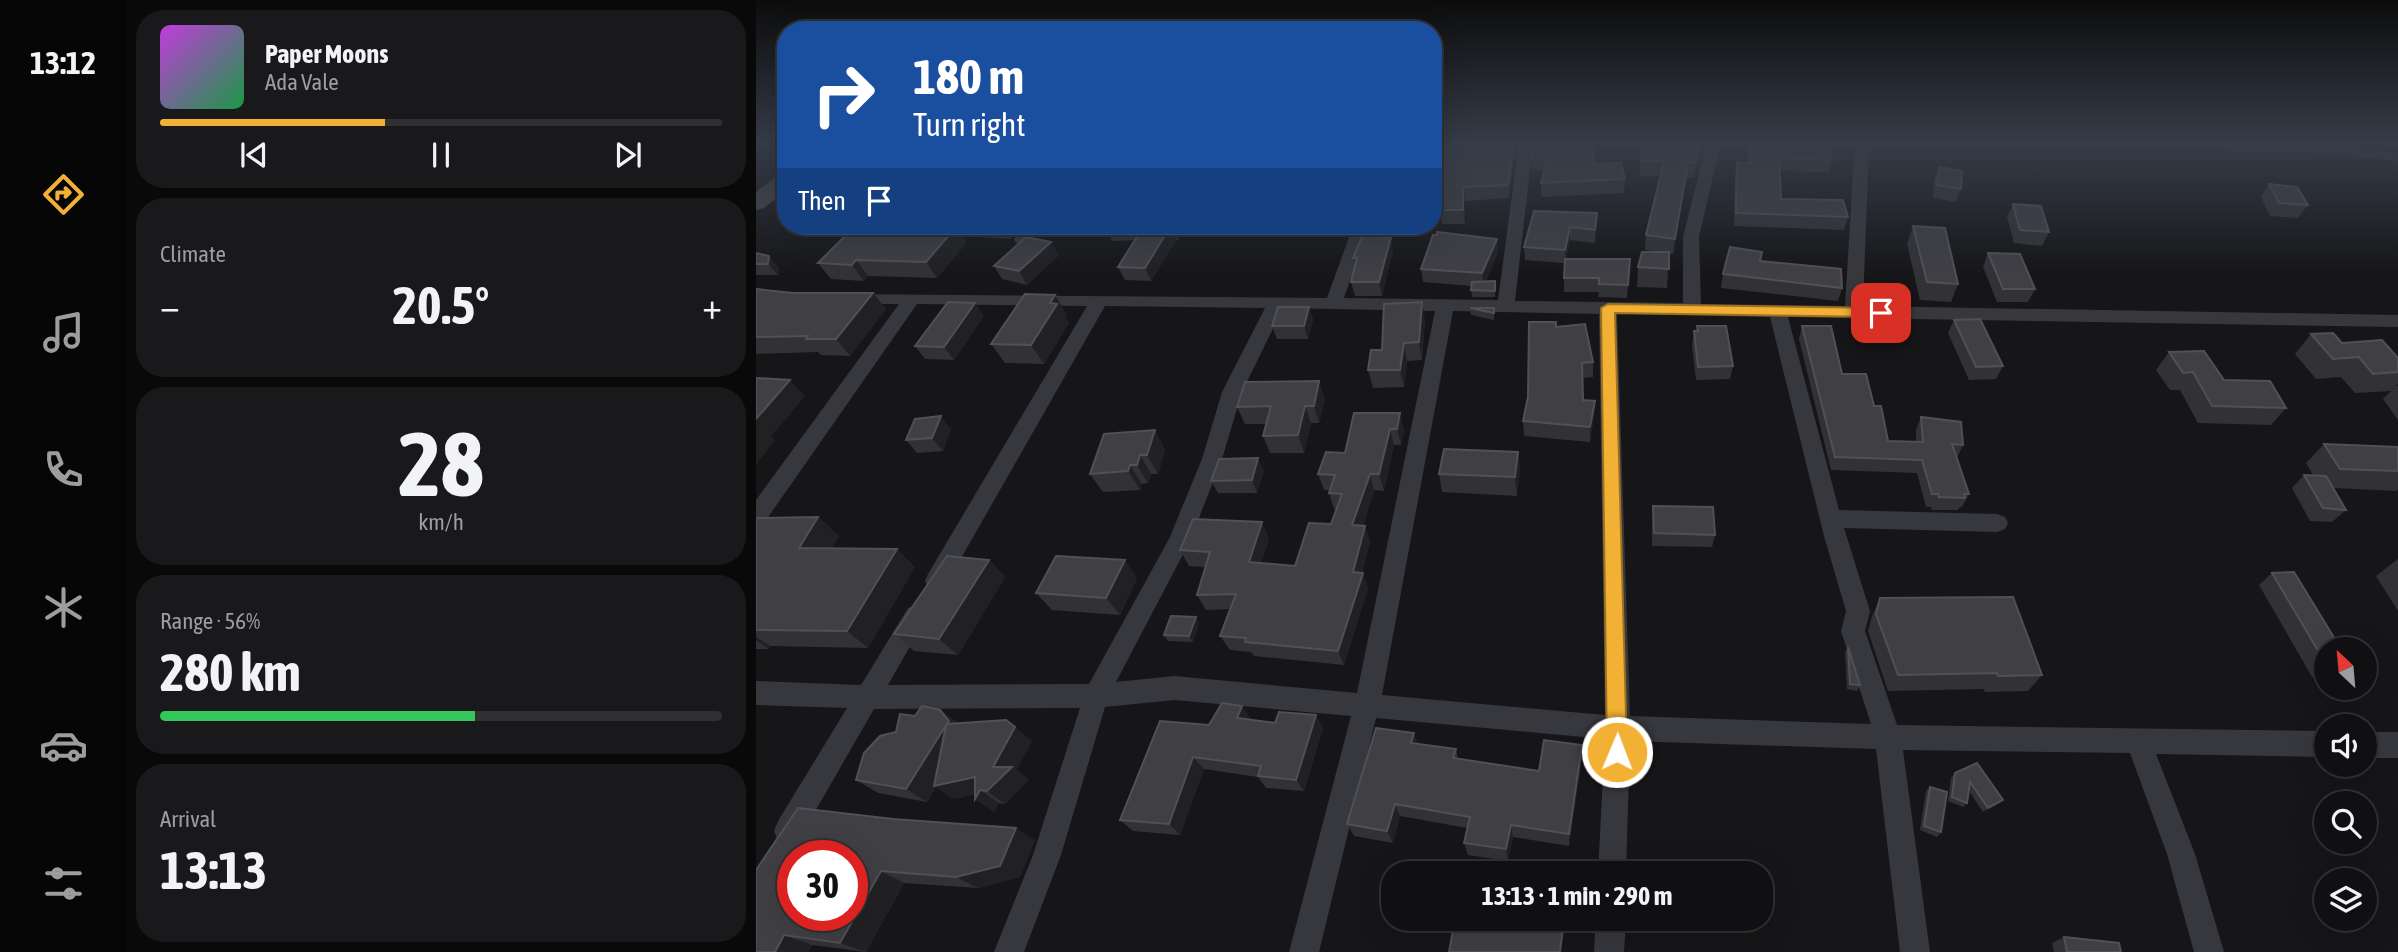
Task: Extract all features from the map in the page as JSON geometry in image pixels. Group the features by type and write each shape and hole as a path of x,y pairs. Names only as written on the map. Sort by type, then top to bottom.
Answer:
{"street":[{"path":"1506,306 1521,186"},
{"path":"1692,310 1691,237 1703,186"},
{"path":"1854,312 1861,186"},
{"path":"756,203 777,187"},
{"path":"1333,303 1358,235"},
{"path":"834,298 1333,303 2398,321"},
{"path":"756,517 912,299"},
{"path":"782,840 1099,302"},
{"path":"1009,952 1047,855 1096,696 1179,541 1212,459 1232,392 1277,303"},
{"path":"1304,952 1367,705 1446,305"},
{"path":"1608,308 1618,728 1612,861"},
{"path":"1777,311 1830,519 1858,611 1853,631 1888,737 1915,952"},
{"path":"1830,519 1997,523"},
{"path":"756,693 868,697 1096,696 1174,688 1618,728 1888,737 2314,744"},
{"path":"2138,741 2181,854 2209,952"},
{"path":"2377,745 2398,745"},
{"path":"1609,952 1610,931"}],"building":[{"path":"1476,186 1463,187 1463,210 1442,210 1444,187"},
{"path":"1658,186 1684,186 1675,239 1646,235"},
{"path":"1737,186 1780,186 1781,199 1843,200 1848,217 1736,213"},
{"path":"2270,186 2297,187 2308,205 2279,203"},
{"path":"2013,204 2041,206 2049,232 2020,230"},
{"path":"1534,211 1597,213 1595,230 1570,227 1565,250 1524,247"},
{"path":"1913,226 1945,228 1958,284 1927,282"},
{"path":"1442,233 1497,239 1482,273 1421,269 1433,235 1442,235"},
{"path":"846,235 949,235 926,262 856,260 852,265 818,263"},
{"path":"1138,235 1165,235 1145,268 1118,267"},
{"path":"1363,235 1391,237 1379,282 1351,282 1357,258 1353,258"},
{"path":"1026,237 1051,242 1019,271 994,266"},
{"path":"1730,247 1762,252 1760,261 1841,269 1842,288 1723,274"},
{"path":"1642,252 1669,252 1669,269 1638,267"},
{"path":"756,253 769,256 768,264 756,264"},
{"path":"1988,253 2020,254 2035,289 2003,289"},
{"path":"1565,259 1630,259 1628,285 1599,284 1599,278 1564,278"},
{"path":"1495,281 1495,291 1471,290 1472,282"},
{"path":"756,289 793,293 873,293 836,339 806,339 808,336 756,337"},
{"path":"1025,294 1055,295 1050,303 1057,304 1031,345 991,344"},
{"path":"948,302 975,303 944,347 915,346"},
{"path":"1422,302 1419,342 1404,343 1400,370 1368,370 1371,350 1382,350 1384,304"},
{"path":"1278,307 1309,307 1304,326 1272,326"},
{"path":"1470,308 1494,308 1494,313"},
{"path":"1980,319 2003,366 1976,367 1954,320"},
{"path":"1529,322 1556,322 1556,327 1585,324 1593,362 1582,363 1583,400 1595,401 1590,427 1523,421 1528,397"},
{"path":"1697,326 1726,326 1733,366 1698,367 1694,331 1698,331"},
{"path":"1802,326 1831,326 1842,374 1866,374 1874,406 1881,406 1888,441 1923,442 1921,417 1961,422 1963,445 1952,444 1969,494 1964,494 1965,498 1939,497 1938,494 1932,494 1922,460 1835,457"},
{"path":"2333,333 2342,343 2382,340 2398,358 2398,372 2373,374 2359,357 2333,359 2311,334"},
{"path":"2204,351 2224,380 2270,381 2286,408 2212,406 2193,372 2183,373 2169,352"},
{"path":"756,378 790,380 756,419"},
{"path":"1319,381 1314,406 1305,406 1298,435 1263,436 1271,406 1237,407 1245,382"},
{"path":"1354,413 1400,413 1397,429 1390,429 1379,474 1370,474 1352,525 1365,526 1353,572 1363,573 1338,651 1245,642 1246,638 1220,636 1236,594 1197,595 1210,552 1180,550 1193,519 1262,522 1249,562 1295,566 1309,523 1331,524 1342,494 1329,493 1335,475 1318,474 1326,452 1345,453"},
{"path":"941,416 932,438 906,440 915,419"},
{"path":"1155,430 1147,455 1140,455 1137,465 1130,465 1128,471 1090,474 1104,434"},
{"path":"2324,444 2398,447 2398,471 2340,469"},
{"path":"1444,449 1518,452 1515,477 1439,474"},
{"path":"1258,458 1252,480 1211,481 1219,459"},
{"path":"2304,475 2326,476 2346,510 2323,508"},
{"path":"1653,506 1713,507 1715,535 1654,533"},
{"path":"818,517 799,548 897,549 847,631 756,630 756,518"},
{"path":"947,556 989,560 939,639 894,634"},
{"path":"1056,556 1125,560 1106,598 1036,593"},
{"path":"2294,572 2334,637 2314,637 2314,644 2272,573"},
{"path":"2013,597 2042,675 1898,675 1876,614 1880,598"},
{"path":"1171,616 1196,617 1189,636 1164,635"},
{"path":"1848,647 1860,685 1850,684"},
{"path":"1222,703 1242,706 1237,718 1275,723 1279,712 1316,715 1296,780 1258,776 1261,766 1193,757 1169,824 1120,820 1160,721 1209,725"},
{"path":"922,706 940,710 949,721 947,724 1006,720 1015,727 993,767 1012,767 987,791 980,790 975,799 975,777 934,786 946,725 906,789 856,780 864,753 880,736 896,732 900,714 915,716"},
{"path":"1376,728 1414,733 1411,743 1456,749 1453,758 1539,771 1544,740 1582,745 1569,834 1511,825 1506,849 1464,843 1470,817 1395,804 1387,831 1347,824"},
{"path":"1977,763 2003,800 1988,808 1970,782 1967,803 1952,797 1955,773"},
{"path":"1930,787 1947,792 1941,832 1924,826"},
{"path":"798,808 893,819 1016,828 1000,866 956,877 881,871 868,894 868,840 777,840 777,931 847,931 840,943 784,935 775,952 756,952 756,870"},
{"path":"1453,931 1562,931 1560,952 1449,952"},
{"path":"2064,937 2119,943 2121,952 2067,952"}],"route":[{"path":"1617,752 1608,308 1881,313"}]}
